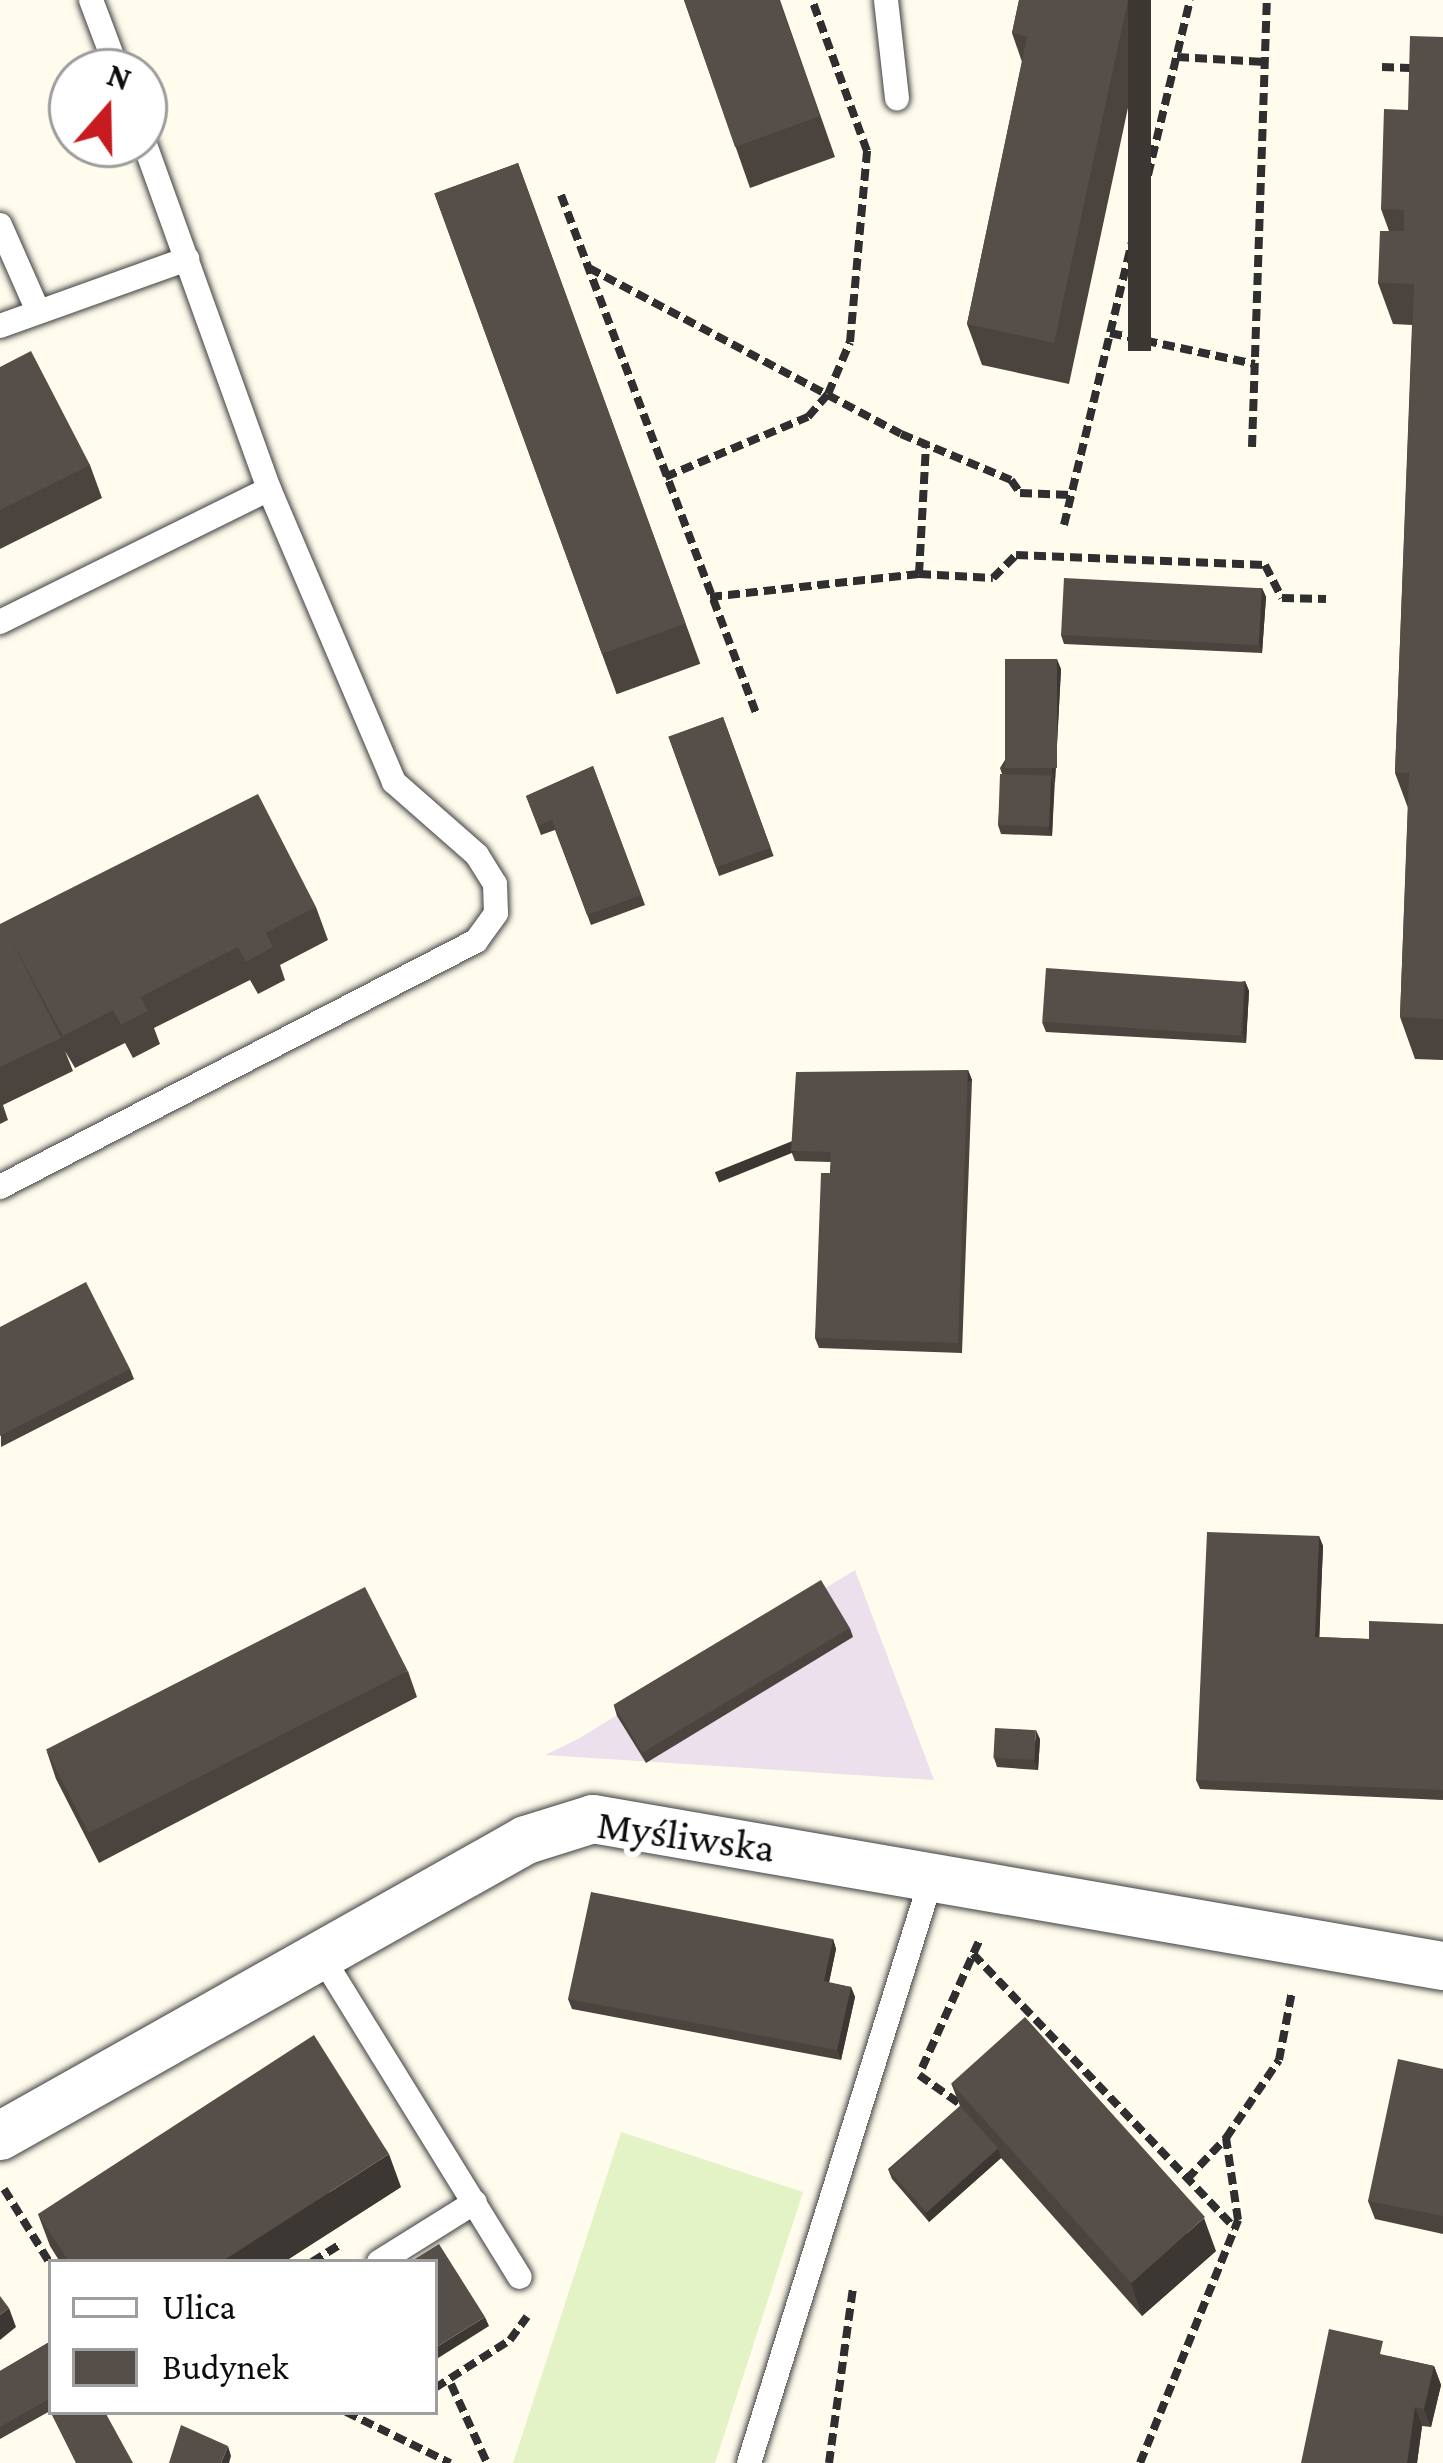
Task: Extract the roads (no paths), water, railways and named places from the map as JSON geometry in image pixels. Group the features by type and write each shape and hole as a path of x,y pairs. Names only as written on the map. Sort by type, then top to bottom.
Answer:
{"street":[{"name":"Myśliwska","path":"0,2136 526,1840 593,1819 1443,1966"}],"lane":[{"path":"91,0 109,48"},
{"path":"886,0 898,98"},
{"path":"0,1187 476,941 496,913 495,884 477,855 394,782 269,489 154,168"},
{"path":"0,225 37,309"},
{"path":"0,326 187,259"},
{"path":"0,622 269,489"},
{"path":"749,2463 932,1876"},
{"path":"322,1957 520,2277"},
{"path":"384,2259 475,2202"}]}
